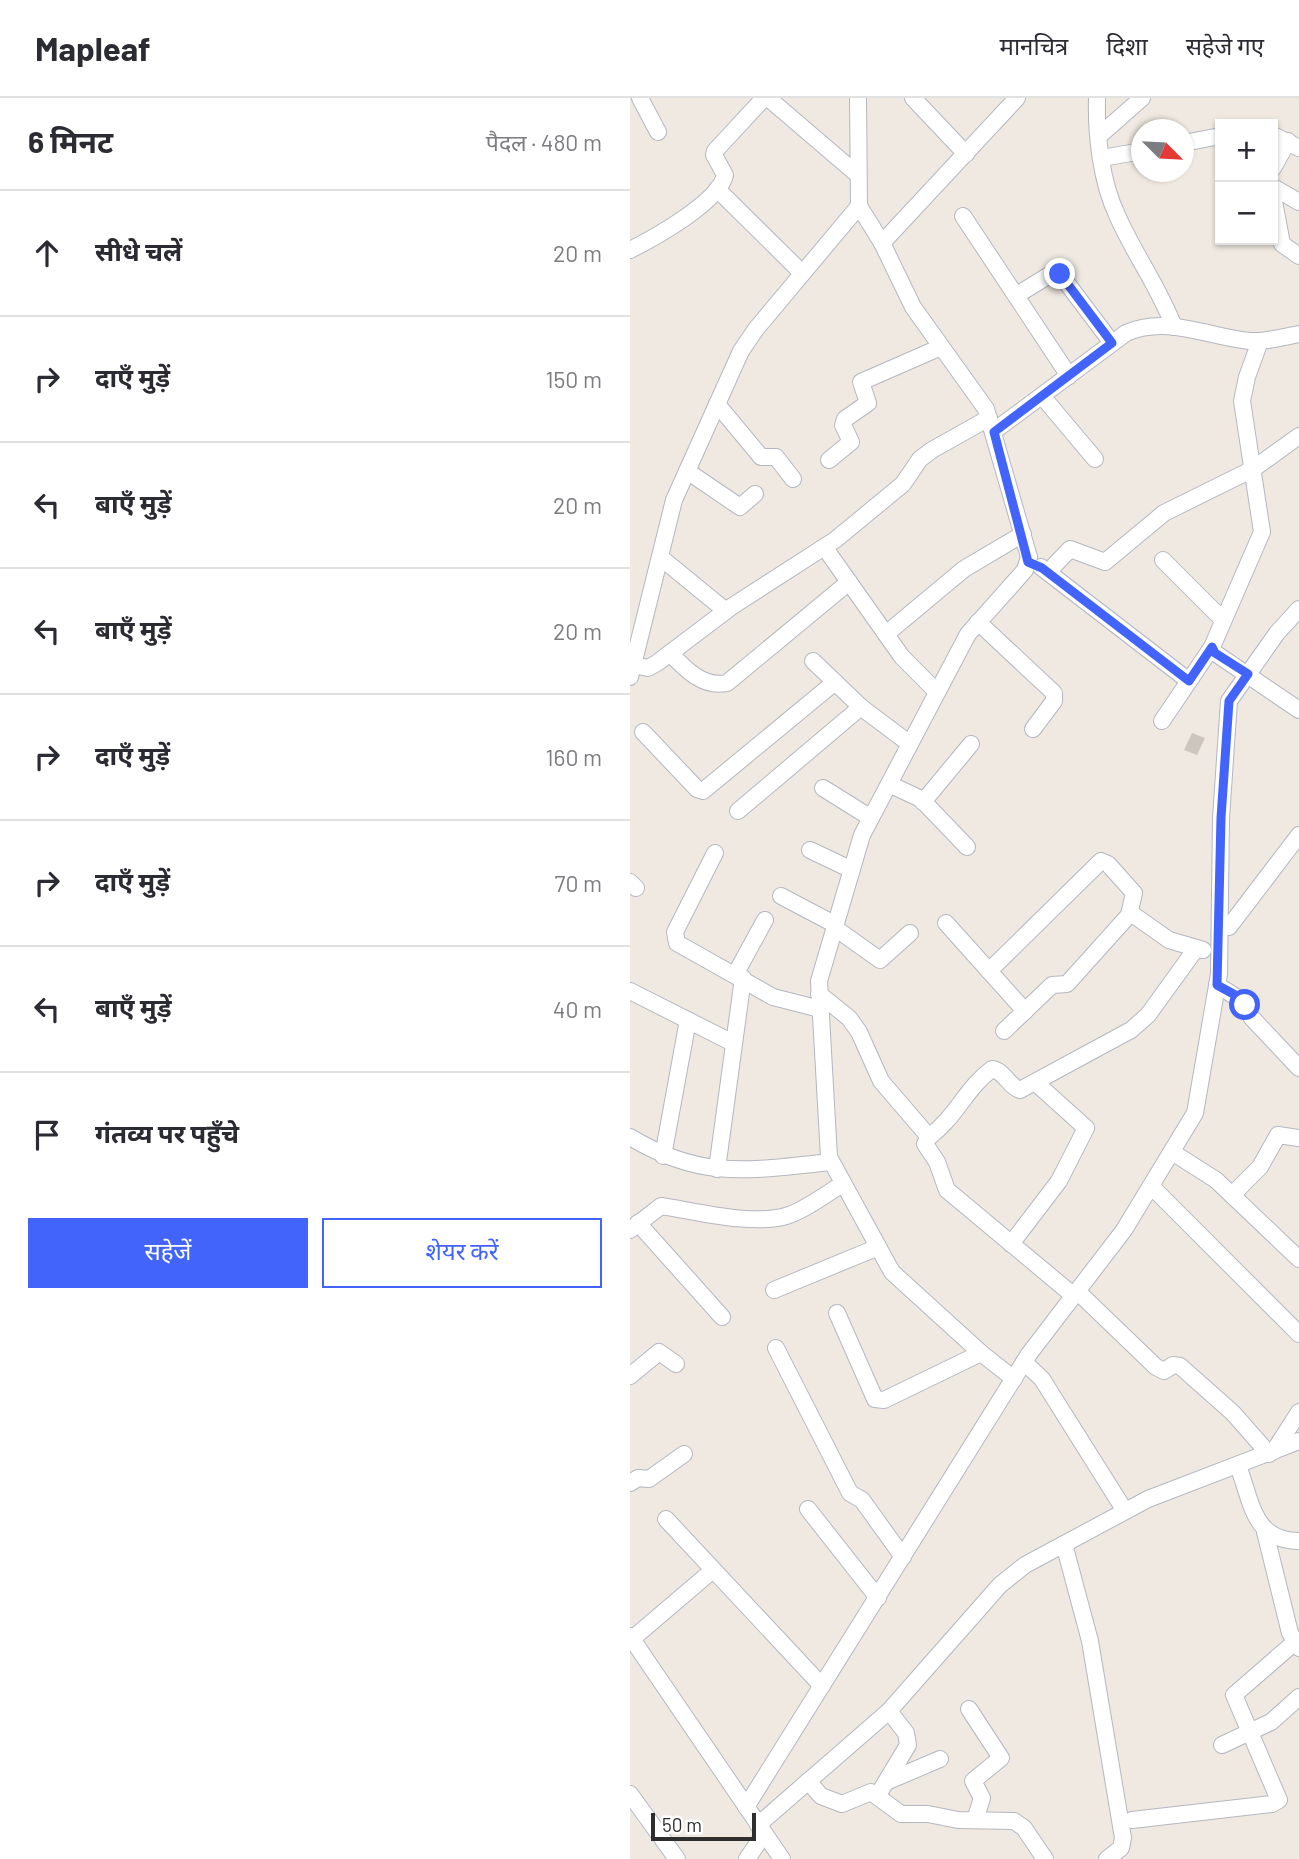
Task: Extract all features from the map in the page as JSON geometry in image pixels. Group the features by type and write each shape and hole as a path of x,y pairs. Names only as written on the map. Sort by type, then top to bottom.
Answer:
{"street":[{"path":"640,98 658,132"},
{"path":"630,250 672,229 716,189 725,175 714,155 715,151 766,98 858,175"},
{"path":"858,98 859,206 882,243 913,307 992,425 1023,534 1028,562 1025,570 964,641 862,835 819,981 831,1162 876,1248 897,1277 1014,1379"},
{"path":"913,98 966,154"},
{"path":"882,243 1017,98"},
{"path":"1097,98 1102,158 1115,213 1161,296 1174,327"},
{"path":"1099,136 1142,98"},
{"path":"1194,141 1215,137"},
{"path":"1278,158 1286,141"},
{"path":"1102,158 1131,153"},
{"path":"716,189 802,273"},
{"path":"1278,190 1299,202"},
{"path":"859,206 741,351 674,500 632,671 648,668 726,611 825,548 903,484 926,454 992,425 1042,396 1112,343 1137,328 1174,327 1260,341 1299,334"},
{"path":"963,216 1069,376"},
{"path":"1278,223 1282,244 1299,256"},
{"path":"1017,295 1051,274 1060,274 1112,343"},
{"path":"1162,721 1212,647 1262,532 1242,401 1247,377 1260,341"},
{"path":"829,460 851,442 843,425 845,419 868,403 860,388 861,382 942,347"},
{"path":"1042,396 1095,459"},
{"path":"717,404 761,457 776,457 793,479"},
{"path":"1048,572 1070,549 1105,562 1164,513 1253,469 1299,436"},
{"path":"687,471 740,507 755,494"},
{"path":"886,634 964,569 1023,534"},
{"path":"825,548 906,662 937,692"},
{"path":"660,557 726,611"},
{"path":"1163,561 1222,619"},
{"path":"1028,562 1048,572 1189,681"},
{"path":"670,653 691,675 717,684 727,683 849,582"},
{"path":"746,1807 1024,1362 1124,1230 1195,1113 1217,985 1221,818 1229,701 1277,633 1299,609"},
{"path":"978,622 1054,693 1054,701 1033,729"},
{"path":"1212,647 1215,653 1299,710"},
{"path":"813,661 861,707 910,744"},
{"path":"643,732 696,789 703,791 835,682"},
{"path":"738,811 861,707"},
{"path":"923,802 971,744"},
{"path":"889,784 923,802 967,847"},
{"path":"822,788 871,818"},
{"path":"1220,922 1229,927 1299,835"},
{"path":"810,850 852,870"},
{"path":"715,853 675,932 677,943 740,976 773,997 820,1001 849,1018 859,1032 881,1081 929,1137"},
{"path":"989,971 1101,861 1108,864 1133,893 1129,915 1067,984 1052,985 1004,1031"},
{"path":"781,896 835,926 880,960 910,933"},
{"path":"1129,915 1135,916 1169,940 1195,950 1219,951"},
{"path":"717,1169 740,976 765,920"},
{"path":"946,923 1025,1012"},
{"path":"1195,950 1170,987 1139,1023 1115,1040 1036,1083 1016,1089 1000,1071 992,1069 976,1083 949,1122 929,1137 925,1144 937,1162 947,1191 1075,1293 1156,1367 1164,1371 1173,1364 1180,1366 1272,1452"},
{"path":"1217,985 1241,1000 1251,1018 1299,1068"},
{"path":"630,991 733,1043"},
{"path":"663,1156 688,1020"},
{"path":"1011,1244 1059,1181 1085,1134 1083,1122 1036,1083"},
{"path":"1232,1195 1260,1167 1278,1135 1299,1138"},
{"path":"630,1137 663,1156 692,1166 717,1169 764,1168 831,1162"},
{"path":"1172,1152 1206,1172 1299,1259"},
{"path":"722,1317 634,1227 661,1206 699,1215 779,1217 798,1210 843,1184"},
{"path":"1151,1186 1299,1334"},
{"path":"774,1290 876,1248"},
{"path":"837,1313 872,1396 879,1400 981,1353"},
{"path":"776,1348 850,1493 862,1500 903,1557"},
{"path":"630,1376 659,1352 676,1364"},
{"path":"1024,1362 1056,1399 1125,1511"},
{"path":"1272,1452 1299,1412"},
{"path":"747,1859 761,1829 808,1781 889,1711 1000,1586 1025,1565 1148,1499 1299,1441"},
{"path":"630,1483 638,1478 649,1479 684,1454"},
{"path":"1132,1820 1277,1802 1280,1796 1234,1695 1297,1645 1265,1532 1238,1466"},
{"path":"808,1508 878,1598"},
{"path":"666,1519 822,1686"},
{"path":"1265,1532 1277,1539 1299,1541"},
{"path":"1064,1544 1090,1641 1123,1838 1121,1848 1107,1859"},
{"path":"713,1570 631,1637 782,1859"},
{"path":"1222,1745 1276,1718 1299,1697"},
{"path":"969,1709 1001,1758 973,1781 982,1798 975,1820"},
{"path":"882,1788 908,1738 889,1711"},
{"path":"808,1781 821,1796 842,1804 882,1788 940,1759"},
{"path":"882,1788 901,1814 1018,1822 1045,1859"},
{"path":"630,1794 677,1859"}],"building":[{"path":"1192,733 1205,738 1197,755 1184,750"}],"route":[{"path":"1060,274 1112,343 994,432 1029,557 1028,562 1042,568 1189,681 1212,647 1215,653 1248,674 1229,701 1221,818 1217,985 1237,996 1245,1005"}]}
